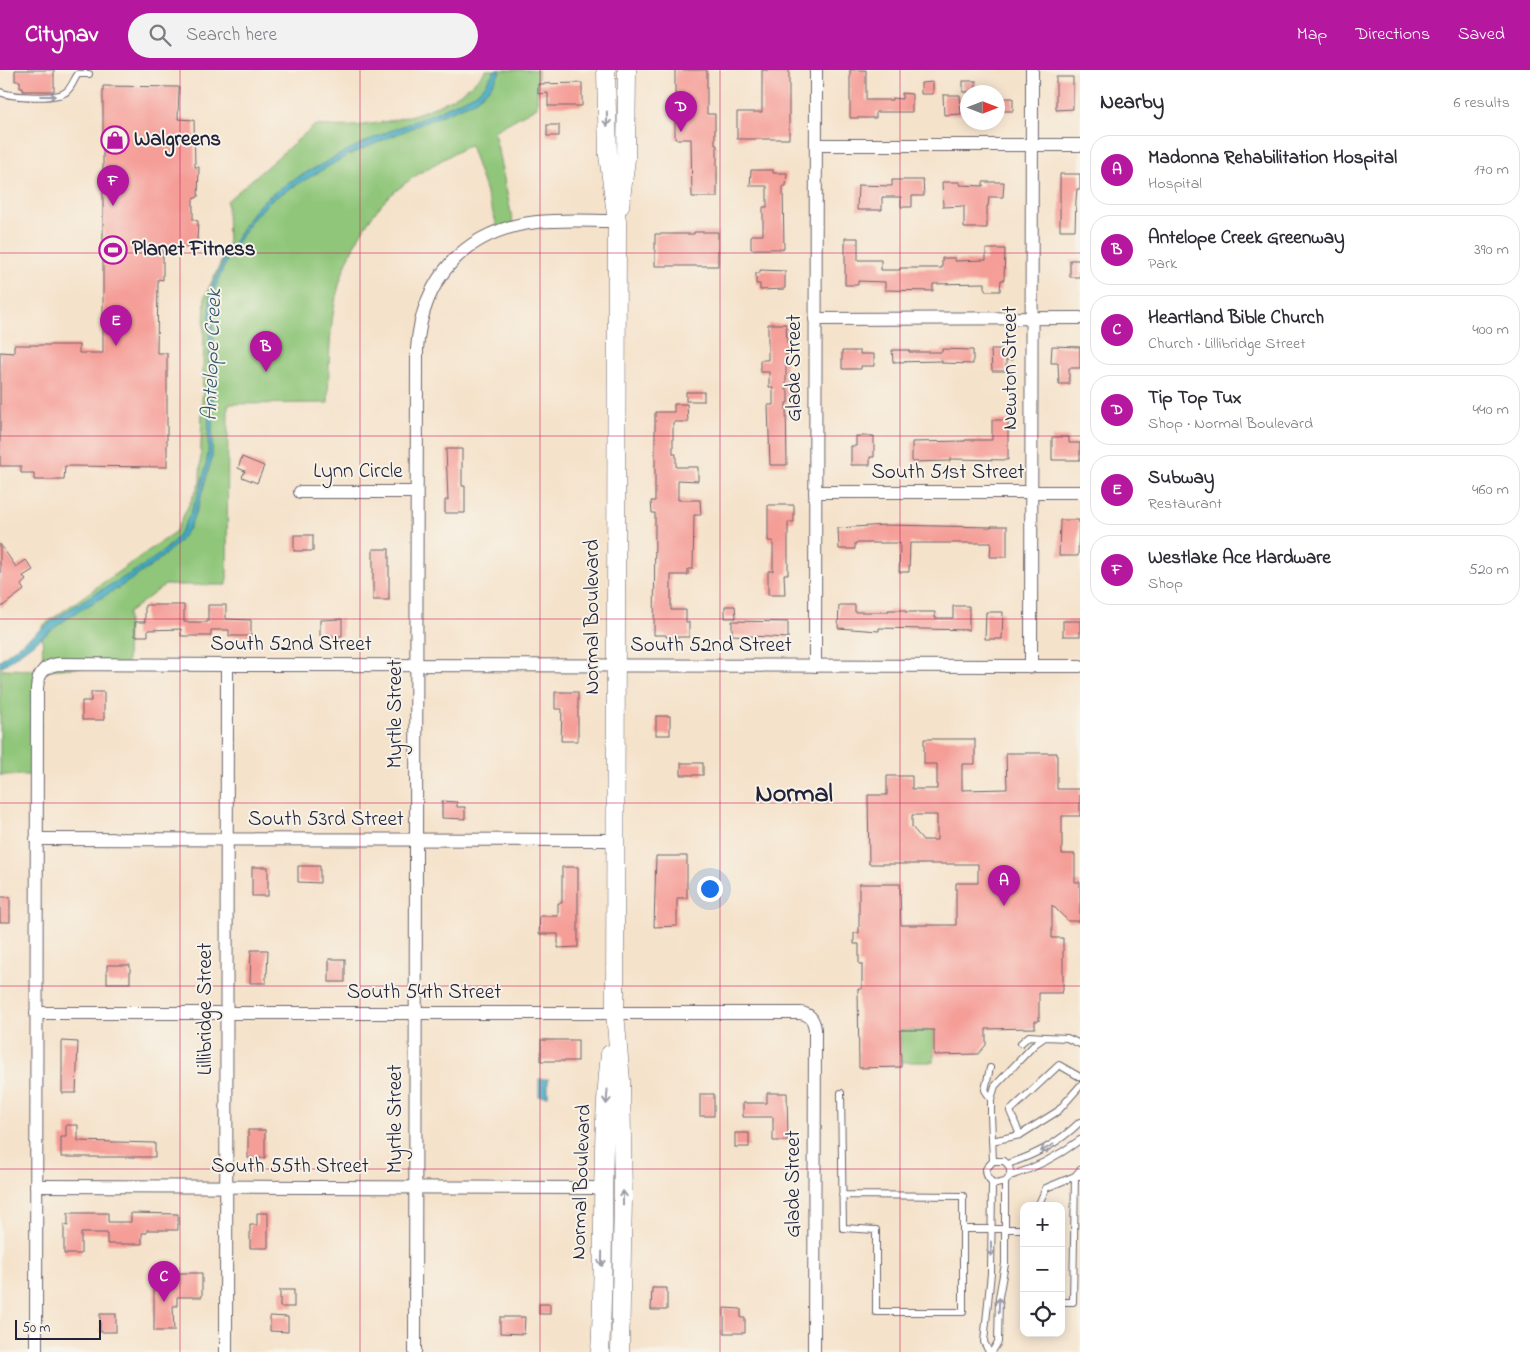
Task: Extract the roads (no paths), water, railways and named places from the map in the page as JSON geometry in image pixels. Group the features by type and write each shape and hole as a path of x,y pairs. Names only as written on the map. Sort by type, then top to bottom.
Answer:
{"main road":[{"name":"Normal Boulevard","path":"606,70 608,155 617,221 615,1014 621,1081 623,1169 620,1352"},
{"name":"Normal Boulevard","path":"617,221 626,158 627,70"},
{"name":"Normal Boulevard","path":"600,1352 603,1188 608,1080 615,1014"}],"street":[{"name":"Glade Street","path":"815,666 816,70"},
{"name":"Newton Street","path":"1031,667 1032,70"},
{"path":"816,145 1080,145"},
{"name":"Myrtle Street","path":"415,1352 416,492 418,330 423,309 441,274 467,248 482,239 499,231 536,222 617,221"},
{"path":"815,319 1080,318"},
{"name":"Lynn Circle","path":"300,492 416,492"},
{"name":"South 51st Street","path":"815,492 1080,492"},
{"name":"South 52nd Street","path":"36,839 37,688 38,678 43,670 50,665 1080,666"},
{"name":"Lillibridge Street","path":"226,666 226,1352"},
{"path":"36,839 36,1352"},
{"name":"South 53rd Street","path":"36,839 616,840"},
{"name":"South 54th Street","path":"36,1013 800,1013 811,1017"},
{"name":"Glade Street","path":"811,1017 815,1029 814,1352"},
{"name":"South 55th Street","path":"36,1186 603,1188"}],"lane":[{"path":"0,92 9,96 61,95 68,91 78,74 89,74"},
{"path":"1021,1043 1029,1036 1067,1038 1080,1044"},
{"path":"993,1161 991,1100 995,1086 1035,1044 1045,1037"},
{"path":"1020,1135 1010,1111 1059,1065 1080,1077"},
{"path":"990,1068 985,1090 991,1100"},
{"path":"992,1142 1020,1135 1058,1111 1080,1086"},
{"path":"841,1093 842,1195 843,1228 876,1230 876,1312 963,1312 963,1196 842,1195"},
{"path":"1008,1164 1042,1151 1055,1143 1080,1122"},
{"path":"1010,1176 1008,1164 1001,1160 993,1161 986,1169 987,1176 992,1182 996,1184 1004,1182 1010,1176 1031,1169 1060,1155 1080,1140"},
{"path":"1065,1302 1074,1302 1077,1176 1080,1170"},
{"path":"1040,1202 1046,1188 1077,1176"},
{"path":"992,1182 991,1274 984,1342 990,1352 998,1342 999,1296 1005,1264 1004,1182"},
{"path":"963,1229 1020,1229"}],"water":[{"name":"Antelope Creek","path":"495,70 501,70 496,80 473,102 348,155 271,200 251,221 230,254 214,293 212,458 198,507 189,528 178,543 153,565 72,615 0,668 0,660 62,614 158,555 168,547 183,528 195,503 208,453 210,290 226,254 253,212 264,200 289,182 348,150 475,94 485,85"},
{"path":"539,1079 548,1079 548,1096 539,1096"}],"place":[{"name":"Tip Top Tux","path":"681,132"},
{"name":"Walgreens","path":"115,140"},
{"name":"Westlake Ace Hardware","path":"113,206"},
{"name":"Planet Fitness","path":"113,250"},
{"name":"Subway","path":"116,346"},
{"name":"Antelope Creek Greenway","path":"266,372"},
{"name":"Madonna Rehabilitation Hospital","path":"1004,906"},
{"name":"Heartland Bible Church","path":"164,1302"}],"district":[{"name":"Normal","path":"794,795"}]}
